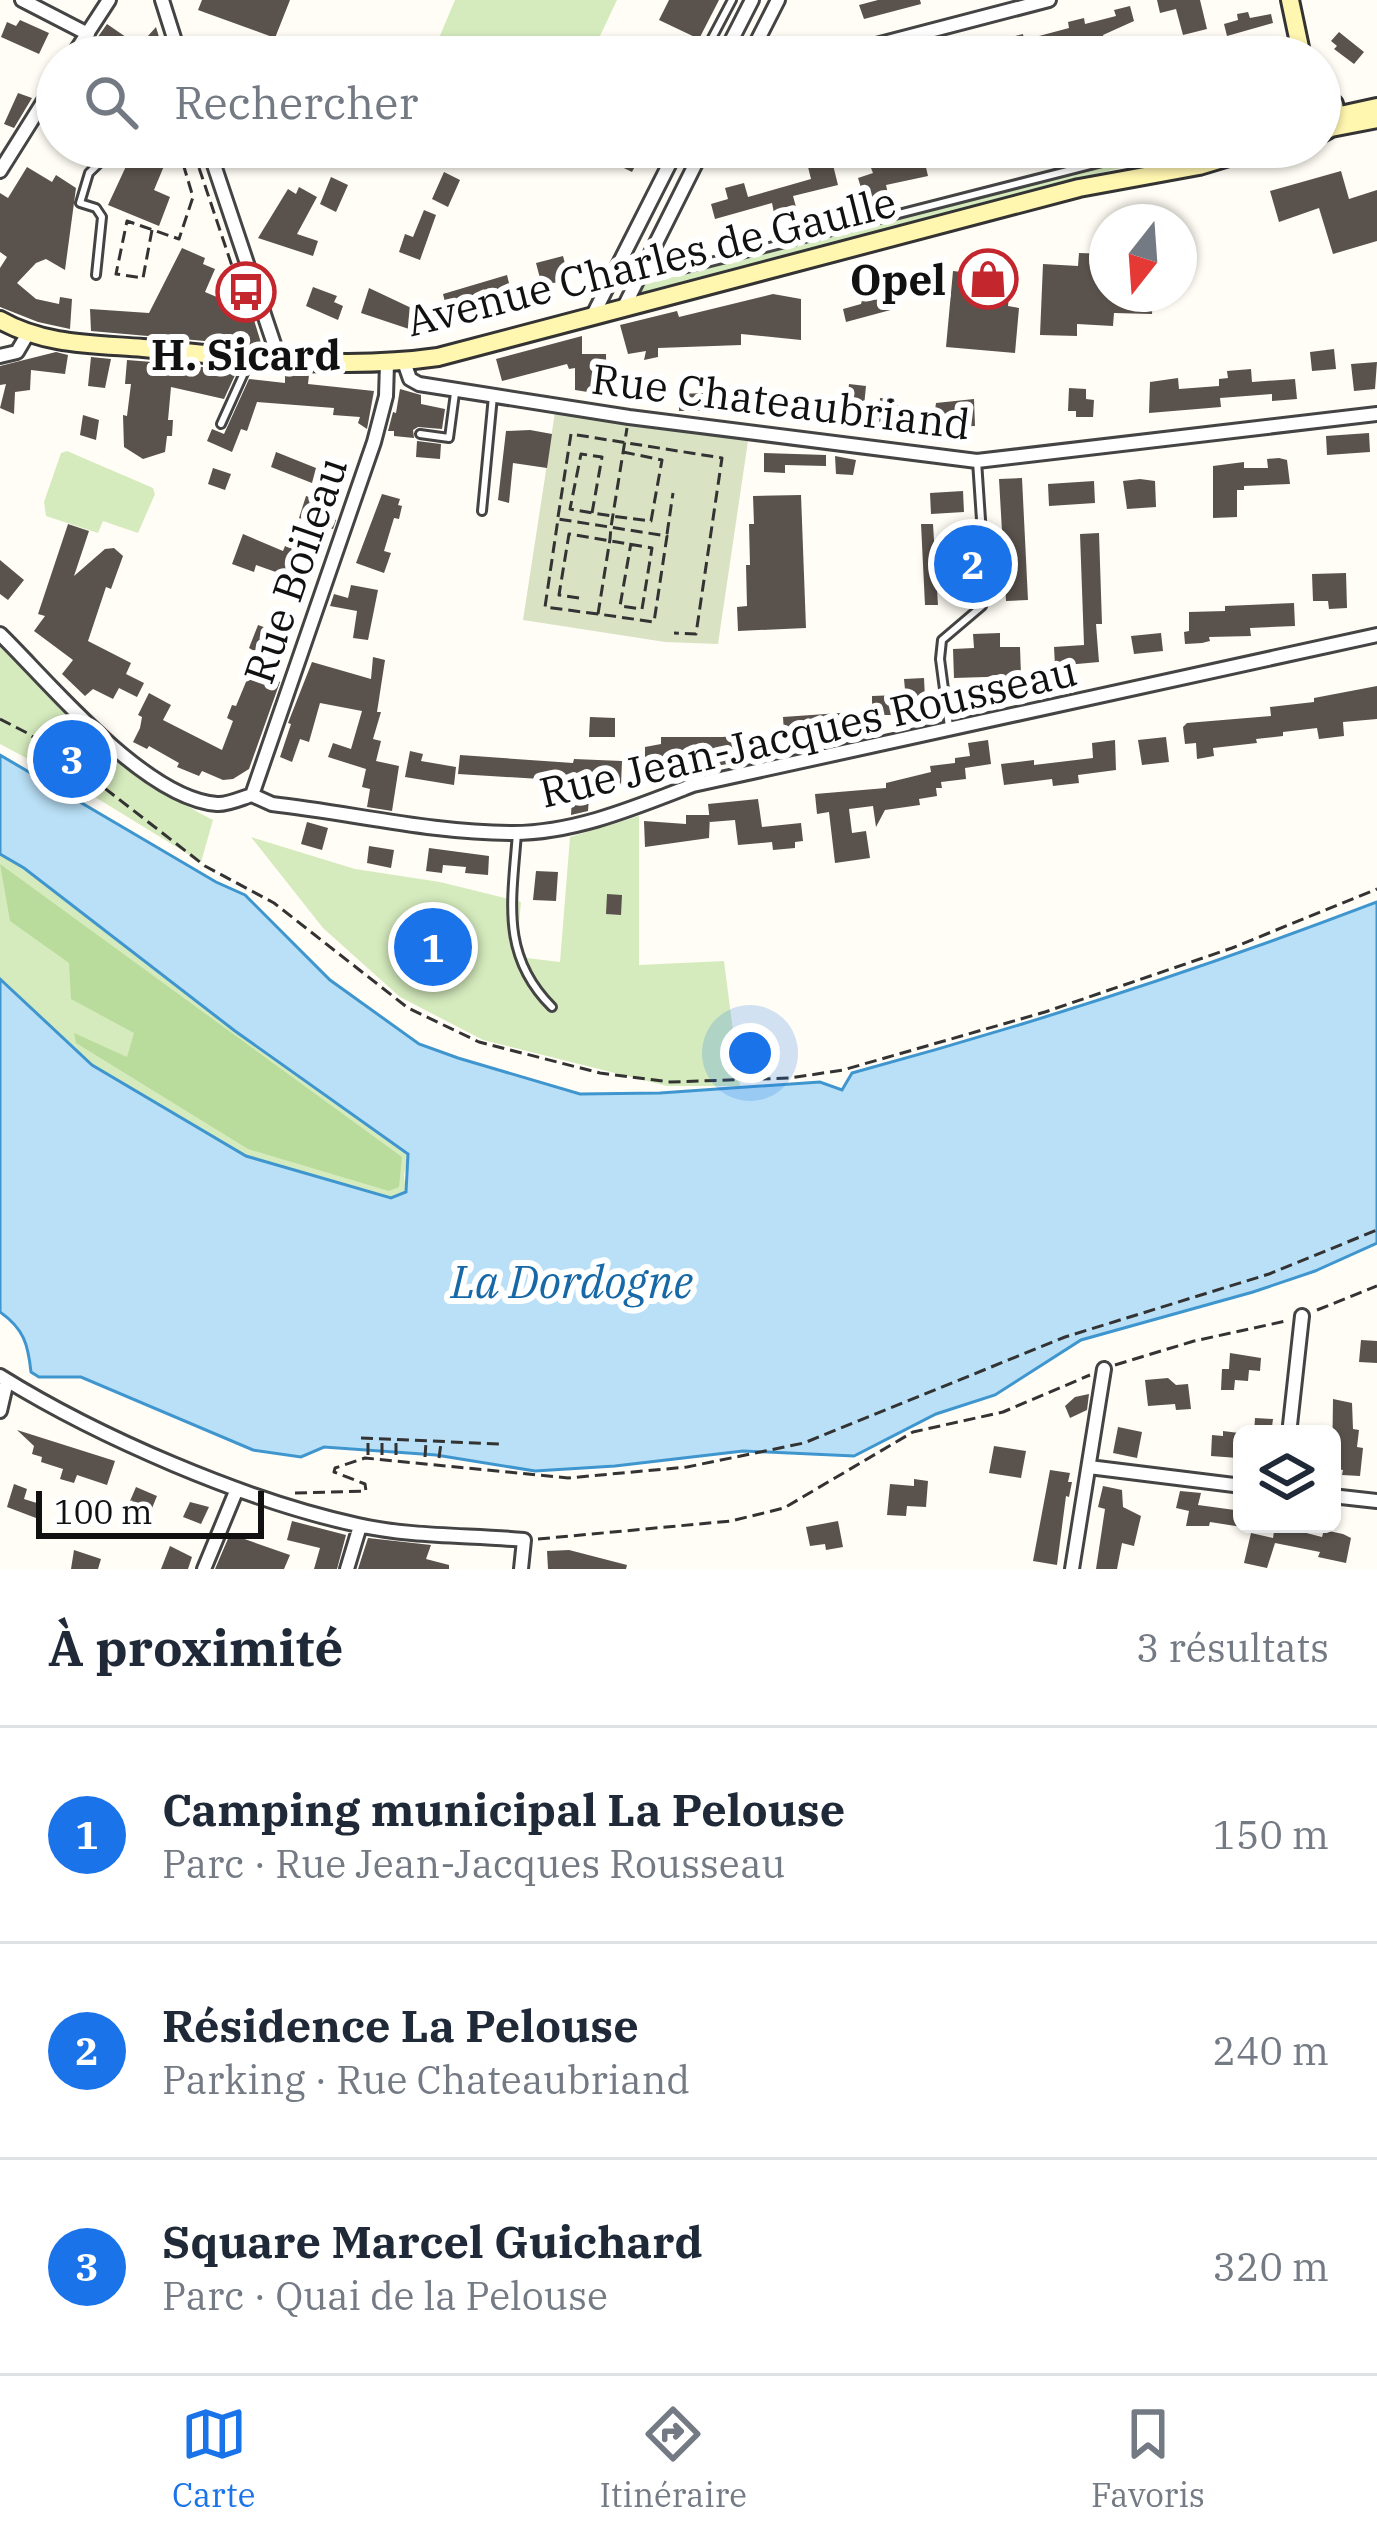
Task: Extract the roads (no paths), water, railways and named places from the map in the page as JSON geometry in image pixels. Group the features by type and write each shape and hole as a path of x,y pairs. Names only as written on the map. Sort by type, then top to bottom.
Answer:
{"main road":[{"path":"1290,0 1299,36"},
{"path":"1341,121 1377,106"},
{"path":"1341,124 1377,119"},
{"name":"Avenue Charles de Gaulle","path":"27,335 251,358 395,363 438,357 1157,168"},
{"name":"Avenue Charles de Gaulle","path":"1141,174 1184,168"},
{"path":"0,320 27,335"}],"street":[{"path":"22,0 88,34 109,0"},
{"path":"162,0 173,36"},
{"path":"734,36 752,0"},
{"path":"760,36 778,0"},
{"path":"911,36 1049,0"},
{"path":"0,171 36,114"},
{"path":"215,168 279,359"},
{"path":"592,316 667,168"},
{"path":"622,309 693,168"},
{"path":"0,356 17,352 27,335"},
{"name":"Rue Chateaubriand","path":"395,363 410,379 455,390 977,461 1377,414"},
{"name":"Rue Boileau","path":"253,795 374,442 395,363"},
{"name":"Rue Jean-Jacques Rousseau","path":"0,634 140,769 182,793 218,805 253,795 272,804 400,823 517,833 604,819 693,785 1377,635"},
{"path":"1290,1425 1302,1316"},
{"path":"1072,1569 1104,1369"},
{"path":"0,1411 3,1378 122,1440 237,1489 360,1526 524,1540 521,1569"},
{"path":"1089,1467 1233,1485"},
{"path":"204,1569 237,1489"},
{"path":"1341,1497 1377,1502"},
{"path":"347,1569 360,1526"}],"lane":[{"path":"713,36 731,0"},
{"path":"94,168 80,202 96,208 102,218 96,275"},
{"path":"623,255 665,272 698,266 1079,168"},
{"path":"221,424 251,358"},
{"path":"420,434 449,438 455,390"},
{"path":"482,512 493,396"},
{"path":"950,730 940,659 942,640 982,606 986,593 977,461"},
{"path":"517,833 512,899 516,955 531,986 552,1007"}],"water":[{"name":"La Dordogne","path":"0,755 245,895 330,980 419,1044 580,1094 820,1082 842,1090 852,1073 1116,994 1377,902 1377,1243 1253,1292 1081,1340 995,1395 936,1414 854,1456 743,1451 535,1471 436,1455 324,1447 301,1457 253,1450 81,1377 39,1377 31,1372 20,1331 0,1312 0,979 92,1065 246,1156 391,1198 406,1192 408,1154 0,854"}],"place":[{"name":"Opel","path":"988,279"},
{"name":"H. Sicard","path":"246,292"},
{"name":"Résidence La Pelouse","path":"973,564"},
{"name":"Square Marcel Guichard","path":"72,759"},
{"name":"Camping municipal La Pelouse","path":"433,947"}]}
